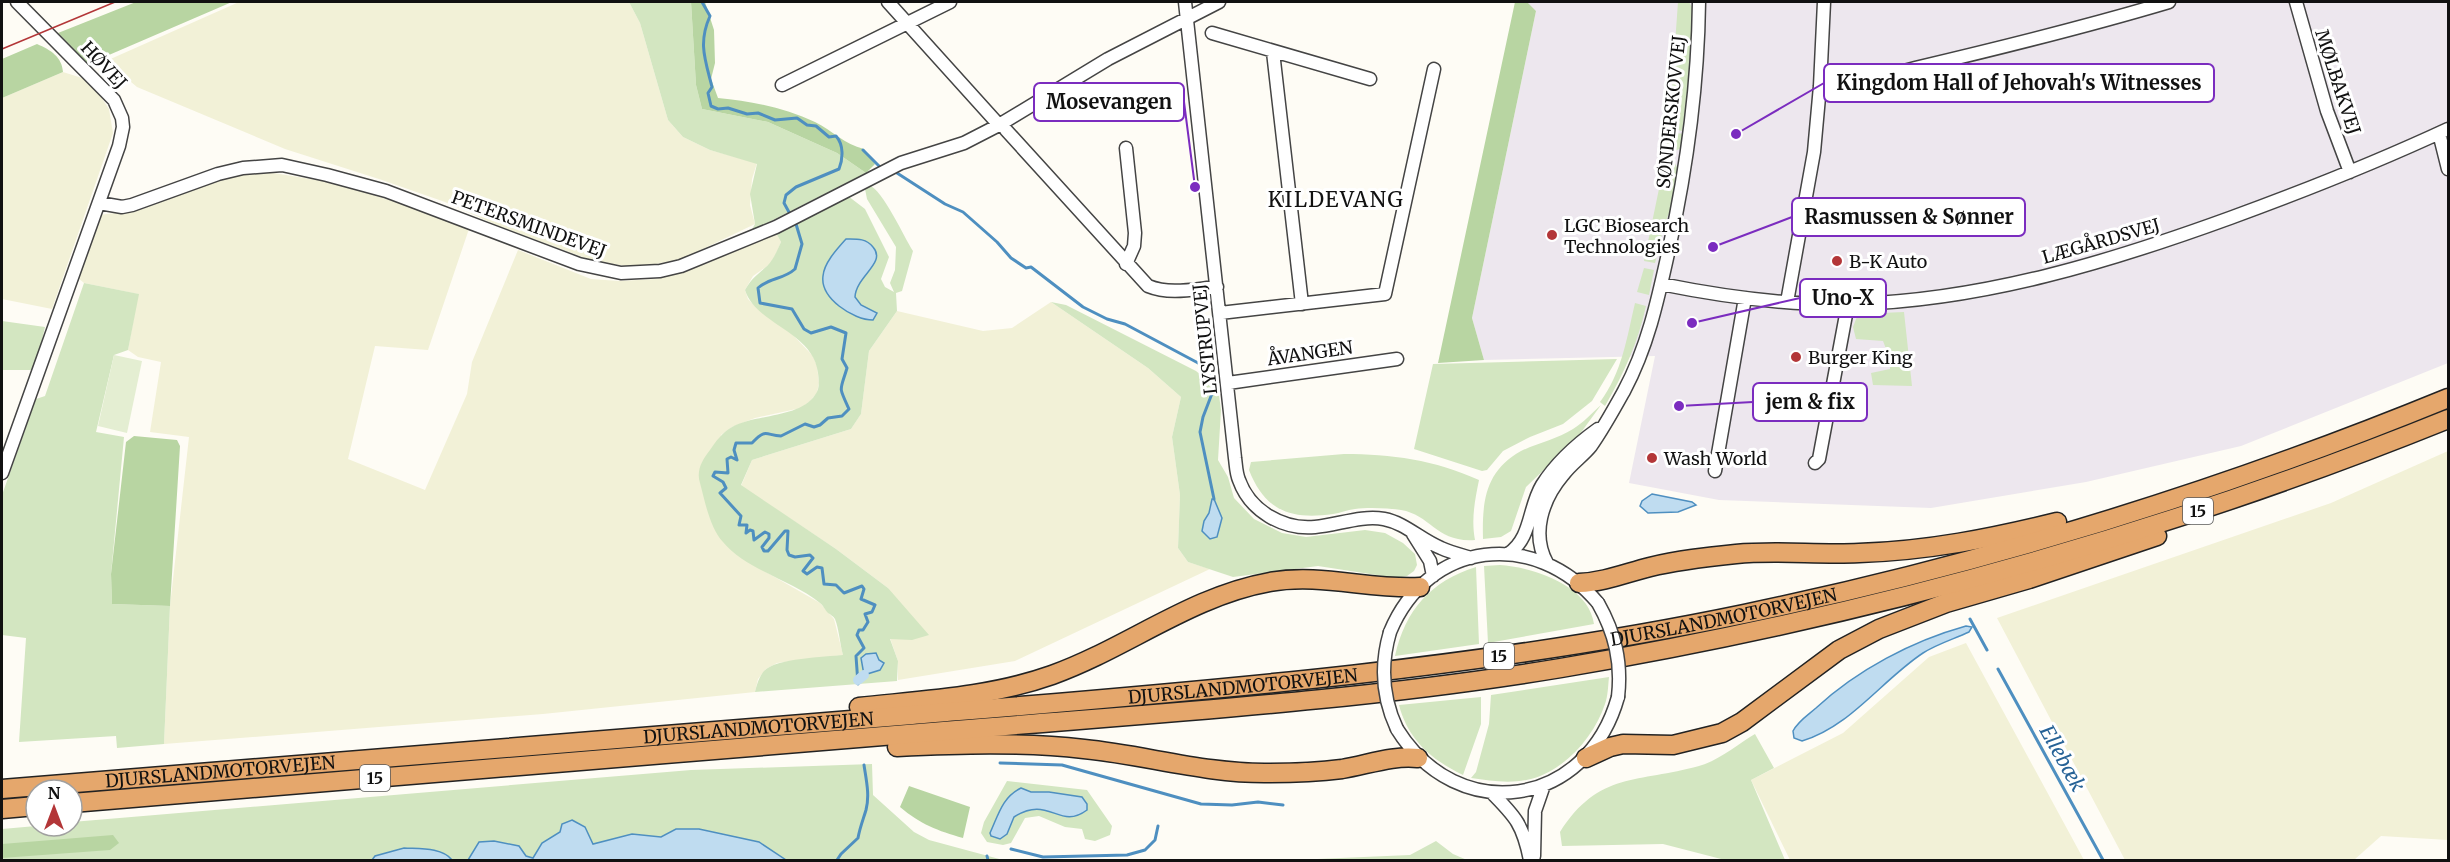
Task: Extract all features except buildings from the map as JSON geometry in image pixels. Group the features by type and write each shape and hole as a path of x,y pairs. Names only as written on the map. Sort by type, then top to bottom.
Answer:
{"highway":[{"name":"DJURSLANDMOTORVEJEN","path":"2,789 1281,683 1553,649 1743,614 1976,558 2184,495 2318,448 2448,398"},
{"name":"DJURSLANDMOTORVEJEN","path":"84,802 1284,703 1546,670 1669,648 1869,606 2025,564 2256,491 2448,420"},
{"path":"1586,758 1623,744 1673,745 1722,733 1742,722 1839,650 1879,629 1946,603 2029,579 2196,523 2314,480 2448,420"},
{"path":"1579,583 1597,582 1679,561 1739,554 1860,553 1925,549 1993,538 2318,448"},
{"path":"398,757 990,692 1052,675 1119,645 1206,601 1270,582 1323,579 1384,587 1427,581"},
{"path":"679,753 1001,744 1085,749 1198,767 1268,773 1339,769 1406,756 1418,758"},
{"path":"2,808 24,807"}],"street":[{"name":"HØVEJ","path":"17,2 96,81 119,109 123,127 122,135 99,203"},
{"path":"888,2 1125,264 1148,286 1160,291 1217,287"},
{"path":"782,85 905,22 950,2"},
{"name":"LYSTRUPVEJ","path":"1185,2 1238,479 1252,502 1264,513 1294,527 1383,519 1410,530 1440,548 1471,558"},
{"name":"PETERSMINDEVEJ","path":"99,203 114,206 132,205 218,174 243,168 282,165 386,191 579,264 621,273 660,271 681,266 776,227 901,163 1003,127 1108,59 1218,2"},
{"name":"SØNDERSKOVVEJ","path":"1547,563 1539,540 1539,525 1543,509 1562,475 1590,446 1602,427 1637,365 1654,316 1687,158 1695,92 1700,2"},
{"path":"1788,302 1787,293 1814,152 1824,2"},
{"path":"1820,86 1850,83 1942,62 2088,26 2169,2"},
{"name":"MØLBAKVEJ","path":"2296,2 2316,77 2350,172"},
{"path":"1212,33 1370,79"},
{"path":"1273,52 1302,304"},
{"path":"1220,313 1385,294 1434,69"},
{"path":"2444,131 2448,169"},
{"name":"LÆGÅRDSVEJ","path":"1661,284 1744,298 1848,304 1905,301 2013,284 2088,265 2209,226 2350,172 2444,131"},
{"path":"1125,264 1134,246 1135,233 1126,148"},
{"path":"2,473 99,203"},
{"path":"1715,471 1744,298"},
{"path":"1815,463 1819,459 1848,304"},
{"name":"ÅVANGEN","path":"1228,383 1398,359"},
{"name":"SØNDERSKOVVEJ","path":"1508,554 1523,540 1534,500 1542,486 1582,441 1602,427"},
{"path":"1410,530 1424,549 1427,581"},
{"path":"1508,554 1547,563 1579,583 1598,603 1611,628 1618,655 1618,697 1606,730 1586,758 1559,778 1544,785 1527,790 1491,792 1452,781 1434,771 1418,758 1397,729 1387,703 1384,682 1384,660 1390,632 1402,607 1427,581 1458,562 1471,558 1508,554"},
{"path":"1532,861 1535,811 1544,785"},
{"path":"1491,792 1512,812 1521,826 1532,861"}],"shaded area":[{"path":"1514,2 2448,2 2448,363 2241,446 2086,482 1931,508 1719,500 1629,483 1655,356 1484,360 1472,318 1536,11"}],"green space":[{"path":"136,2 232,2 88,64 58,33"},
{"path":"239,2 629,2 640,23 668,120 683,137 710,150 757,163 752,179 750,205 755,224 682,259 635,268 588,259 501,227 445,202 285,149 137,87 106,61"},
{"path":"629,2 691,2 696,85 702,109 768,122 837,153 866,173 751,231 755,224 750,194 757,164 710,150 683,137 668,120 640,23"},
{"path":"691,2 705,2 714,30 715,63 711,79 718,98 768,106 804,117 850,144 864,149 875,164 866,173 837,153 768,122 702,109 696,85"},
{"path":"1515,2 1527,2 1536,11 1472,318 1484,360 1438,363"},
{"path":"1678,2 1689,2 1693,9 1687,111 1685,111 1682,131 1669,128"},
{"path":"37,44 55,55 63,72 2,98 2,59"},
{"path":"63,72 82,78 99,94 109,109 113,133 52,309 2,299 2,98"},
{"path":"1669,132 1684,134 1681,148 1675,151 1666,149"},
{"path":"1665,160 1674,162 1677,169 1678,186 1655,263 1644,261"},
{"path":"267,172 336,183 470,226 428,350 375,346 348,459 425,490 467,394 472,362 518,250 591,279 619,281 656,279 706,264 775,231 781,242 776,254 770,264 753,276 745,290 748,299 757,308 791,333 813,356 819,383 817,393 801,408 755,418 732,427 721,435 740,557 820,603 834,619 843,655 777,663 766,669 758,679 755,692 543,714 164,744 170,606 189,437 150,432 161,362 138,357 128,350 138,294 84,283 78,278 100,215 143,209 242,173"},
{"path":"869,185 881,195 887,204 913,251 902,291 896,293 897,311 869,351 861,414 851,429 752,460 741,485 836,549 888,588 929,635 912,640 890,639 898,661 897,681 755,692 764,671 779,663 843,655 838,627 833,616 820,603 756,568 723,542 708,514 699,479 699,470 707,454 728,429 799,408 808,402 818,390 818,373 814,359 806,347 760,312 751,302 745,290 776,253 781,242 775,231 848,196 865,209 889,257 881,279 885,287 894,292 890,283 895,270 896,247 867,199 865,189"},
{"path":"1644,268 1654,270 1649,295 1637,292"},
{"path":"84,283 139,294 128,350 114,355 96,432 124,437 111,574 112,604 170,606 164,744 117,748 116,736 19,742 26,638 2,635 2,495 36,399 45,396"},
{"path":"1051,302 1148,368 1181,397 1172,437 1180,495 1178,548 1188,562 1210,569 1015,661 898,680 898,661 890,638 912,639 888,588 836,549 741,486 752,460 851,429 861,414 869,351 897,311 983,331 1012,328"},
{"path":"1051,302 1066,305 1196,371 1213,385 1219,395 1221,410 1218,460 1228,477 1234,498 1254,519 1282,533 1306,537 1365,530 1385,533 1403,543 1415,554 1417,565 1414,571 1407,576 1396,578 1318,566 1233,577 1188,562 1178,548 1180,495 1172,437 1181,397 1148,368"},
{"path":"1635,303 1646,306 1643,320 1630,358 1605,406 1600,402 1619,367"},
{"path":"1904,312 1912,386 1873,385 1871,373 1890,369 1890,359 1883,341 1856,339 1853,327 1858,314"},
{"path":"2,321 45,327 35,370 2,370"},
{"path":"114,355 142,361 127,433 98,426"},
{"path":"1617,359 1592,401 1563,424 1503,451 1487,470 1482,471 1414,449 1433,364"},
{"path":"1601,405 1577,438 1526,487 1511,531 1501,537 1483,539 1485,500 1493,478 1500,468 1521,451 1573,429"},
{"path":"134,436 177,440 180,446 170,606 112,604 111,574 126,442"},
{"path":"2448,451 2448,840 2381,836 2354,860 2125,860 1997,618 2331,503"},
{"path":"1344,454 1379,455 1429,463 1479,480 1473,517 1475,540 1452,537 1420,517 1401,510 1366,508 1318,516 1292,514 1281,510 1263,495 1249,470 1251,462"},
{"path":"1500,565 1542,574 1570,589 1590,610 1594,624 1488,643 1484,566"},
{"path":"1476,567 1479,644 1395,656 1406,625 1422,600 1446,580"},
{"path":"1966,643 2084,860 1790,860 1751,780 1843,733 1929,657"},
{"path":"1609,677 1607,698 1594,728 1586,740 1566,760 1543,775 1524,781 1501,782 1471,778 1476,772 1489,724 1491,695"},
{"path":"1481,697 1481,724 1463,775 1441,763 1423,748 1408,729 1399,705"},
{"path":"1755,734 1774,768 1751,780 1785,860 1725,860 1663,844 1562,846 1560,832 1575,812 1590,798 1605,789 1621,782 1706,764"},
{"path":"872,764 873,795 914,832 929,840 1003,860 786,860 759,842 676,829 661,837 632,834 593,844 585,827 554,836 543,844 533,858 479,843 468,860 452,860 449,856 375,856 372,860 2,860 2,829 24,827 24,838 84,838 84,821 691,770"},
{"path":"1007,781 1087,790 1112,826 1110,835 1095,841 1085,839 1082,829 1065,827 1039,816 1025,818 1011,843 1003,845 987,842 981,833 984,822"},
{"path":"909,786 970,807 963,838 930,826 900,807"},
{"path":"113,835 119,843 110,850 2,858 2,844"},
{"path":"1436,841 1453,854 1467,860 1294,860 1410,855"}],"water":[{"path":"846,239 867,242 876,253 874,264 860,283 855,297 861,305 877,313 873,320 856,316 839,306 832,300 823,284 823,276 831,256"},
{"path":"1652,494 1692,502 1696,505 1678,512 1648,513 1640,506 1642,501"},
{"path":"1212,499 1222,518 1217,537 1210,539 1202,531"},
{"path":"1966,626 1972,627 1969,632 1923,653 1835,725 1802,741 1794,738 1793,731 1800,721 1867,669 1926,640"},
{"path":"876,653 879,660 884,663 880,670 864,675 861,658 866,654"},
{"path":"1021,788 1031,792 1082,797 1087,804 1087,810 1069,817 1045,810 1026,811 1014,817 1007,834 1000,839 991,836 990,833 1005,802 1009,796"},
{"path":"572,820 585,827 593,844 632,834 661,837 676,829 699,829 759,842 786,860 468,860 479,842 494,841 519,846 526,856 533,858 542,843 560,832 562,824"},
{"path":"404,848 436,851 452,860 372,860 375,856"}],"waterway":[{"path":"702,2 710,16 704,43 705,59 712,87 708,93 711,106 747,114 758,113 775,120 797,118 807,125 816,126 829,137 836,136 842,148 839,169 796,187 786,195 784,203 790,214"},
{"path":"863,150 879,166"},
{"path":"897,173 945,204 963,212 997,242 1011,258 1026,268 1031,267 1083,307 1107,319 1125,324 1200,364 1209,373 1212,383"},
{"path":"796,224 802,244 795,269 758,288 760,303 792,309 804,329 811,333 831,327 846,333 842,359 847,368 841,388 849,409 842,416 828,418 814,427 805,424 781,436 763,434 752,443 736,443 734,450 737,460 731,457 727,459 728,473 715,472 713,476 723,482 726,488 720,493 741,516 739,525 747,525 746,533 753,531 754,540 765,532 769,534 769,538 762,547 764,551 768,551 785,531 788,531 789,555 795,557 810,555 813,558 803,571 807,574 817,567 822,568 824,584 836,585 844,593 862,586 864,589 861,599 875,605 872,612 865,614 868,622 857,635 864,648 856,656 858,684"},
{"path":"1213,391 1200,432 1214,499"},
{"path":"1970,619 1987,650"},
{"name":"Ellebæk","path":"1998,669 2103,860"},
{"path":"858,680 864,675"},
{"path":"1000,763 1062,765 1201,804 1232,805 1258,802 1283,805"},
{"path":"837,860 858,838 866,810 868,793 864,765"},
{"path":"1011,849 1043,857 1127,855 1145,850 1155,840 1158,826"},
{"path":"987,856 988,860"}],"tram line":[{"path":"2,49 115,2"}],"place":[{"name":"Kingdom Hall of Jehovah's Witnesses","path":"1736,134"},
{"name":"Mosevangen","path":"1195,187"},
{"name":"LGC Biosearch Technologies","path":"1552,235"},
{"name":"Rasmussen & Sønner","path":"1713,247"},
{"name":"B-K Auto","path":"1837,261"},
{"name":"Uno-X","path":"1692,323"},
{"name":"Burger King","path":"1796,357"},
{"name":"jem & fix","path":"1679,406"},
{"name":"Wash World","path":"1652,458"}],"district":[{"name":"KILDEVANG","path":"1336,199"}]}
